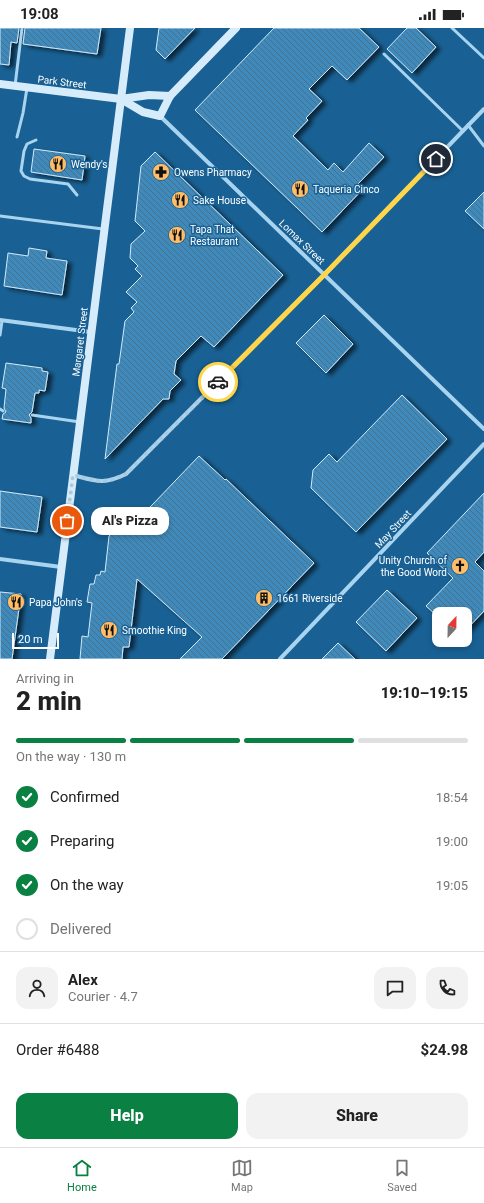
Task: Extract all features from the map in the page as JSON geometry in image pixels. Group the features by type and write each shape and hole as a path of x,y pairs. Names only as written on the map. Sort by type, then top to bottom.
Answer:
{"main road":[{"name":"Margaret Street","path":"50,659 130,28"},
{"path":"160,116 170,96 236,28"},
{"name":"Park Street","path":"0,84 121,99 148,95 170,96"},
{"name":"Park Street","path":"121,99 143,112 160,116"}],"street":[{"path":"73,475 101,482 114,480 126,474 324,275 484,109"},
{"name":"Lomax Street","path":"160,116 484,429"},
{"path":"1,321 92,332"},
{"name":"May Street","path":"280,659 484,444"},
{"path":"0,558 61,567"}],"lane":[{"path":"15,86 22,28"},
{"path":"452,28 484,58"},
{"path":"384,54 463,131"},
{"path":"17,137 27,87"},
{"path":"468,125 484,146"},
{"path":"36,140 27,144 24,152 21,171 24,176 30,179 68,184 77,195"},
{"path":"0,216 105,229"},
{"path":"0,335 1,321"},
{"path":"32,415 80,422"}],"building":[{"path":"0,28 19,28 17,43 11,42 9,65 0,64"},
{"path":"25,28 101,28 97,54 23,44"},
{"path":"159,28 195,28 165,59 156,50"},
{"path":"274,28 359,28 379,47 347,80 332,66 309,89 322,101 306,118 308,120 293,136 328,170 334,163 343,172 369,143 384,157 357,185 362,190 322,232 195,110"},
{"path":"407,28 416,28 436,47 412,73 387,49"},
{"name":"Wendy's","path":"34,149 85,156 82,180 31,172"},
{"path":"155,152 283,275 214,347 201,336 176,361 174,374 181,380 170,391 169,399 163,399 105,459 117,364 119,364 125,321 134,312 131,308 137,302 126,292 142,276 135,269 138,266 130,258 131,244 145,231 135,221 141,166"},
{"path":"484,192 484,229 465,211"},
{"path":"29,248 47,251 46,258 67,261 62,295 4,286 8,253 28,256"},
{"path":"324,315 353,344 326,373 296,343"},
{"path":"6,363 42,368 42,371 48,372 45,391 39,390 39,393 35,393 32,412 29,415 31,418 31,423 2,419 3,414 6,412 4,408 6,389 2,388"},
{"path":"402,395 447,439 356,532 311,488 313,470 329,454 337,462"},
{"path":"199,456 225,480 226,479 314,563 222,659 180,659 202,637 137,579 129,647 123,647 122,659 80,659 82,636 88,637 92,603 87,602 90,584 94,584 96,575 100,575 101,571 105,572 109,536 121,524 124,527 127,525 130,528"},
{"path":"0,491 42,497 37,532 0,527"},
{"name":"Unity Church of the Good Word","path":"484,493 484,552 475,562 484,571 484,611 472,624 472,607 432,607 432,611 426,606 453,578 427,553"},
{"path":"387,590 417,618 386,651 356,622"},
{"path":"0,592 21,594 12,659 0,659"},
{"path":"338,643 355,659 322,659"}],"way so far":[{"path":"67,521 73,475 101,482 114,480 126,474 218,382"}],"place":[{"name":"Wendy's","path":"58,164"},
{"name":"Owens Pharmacy","path":"161,172"},
{"name":"Taqueria Cinco","path":"300,189"},
{"name":"Sake House","path":"180,200"},
{"name":"Tapa That Restaurant","path":"177,235"},
{"name":"Al's Pizza","path":"67,521"},
{"name":"Unity Church of the Good Word","path":"460,566"},
{"name":"1661 Riverside","path":"264,598"},
{"name":"Papa John's","path":"16,602"},
{"name":"Smoothie King","path":"109,630"}],"route":[{"path":"218,382 436,159"}]}
